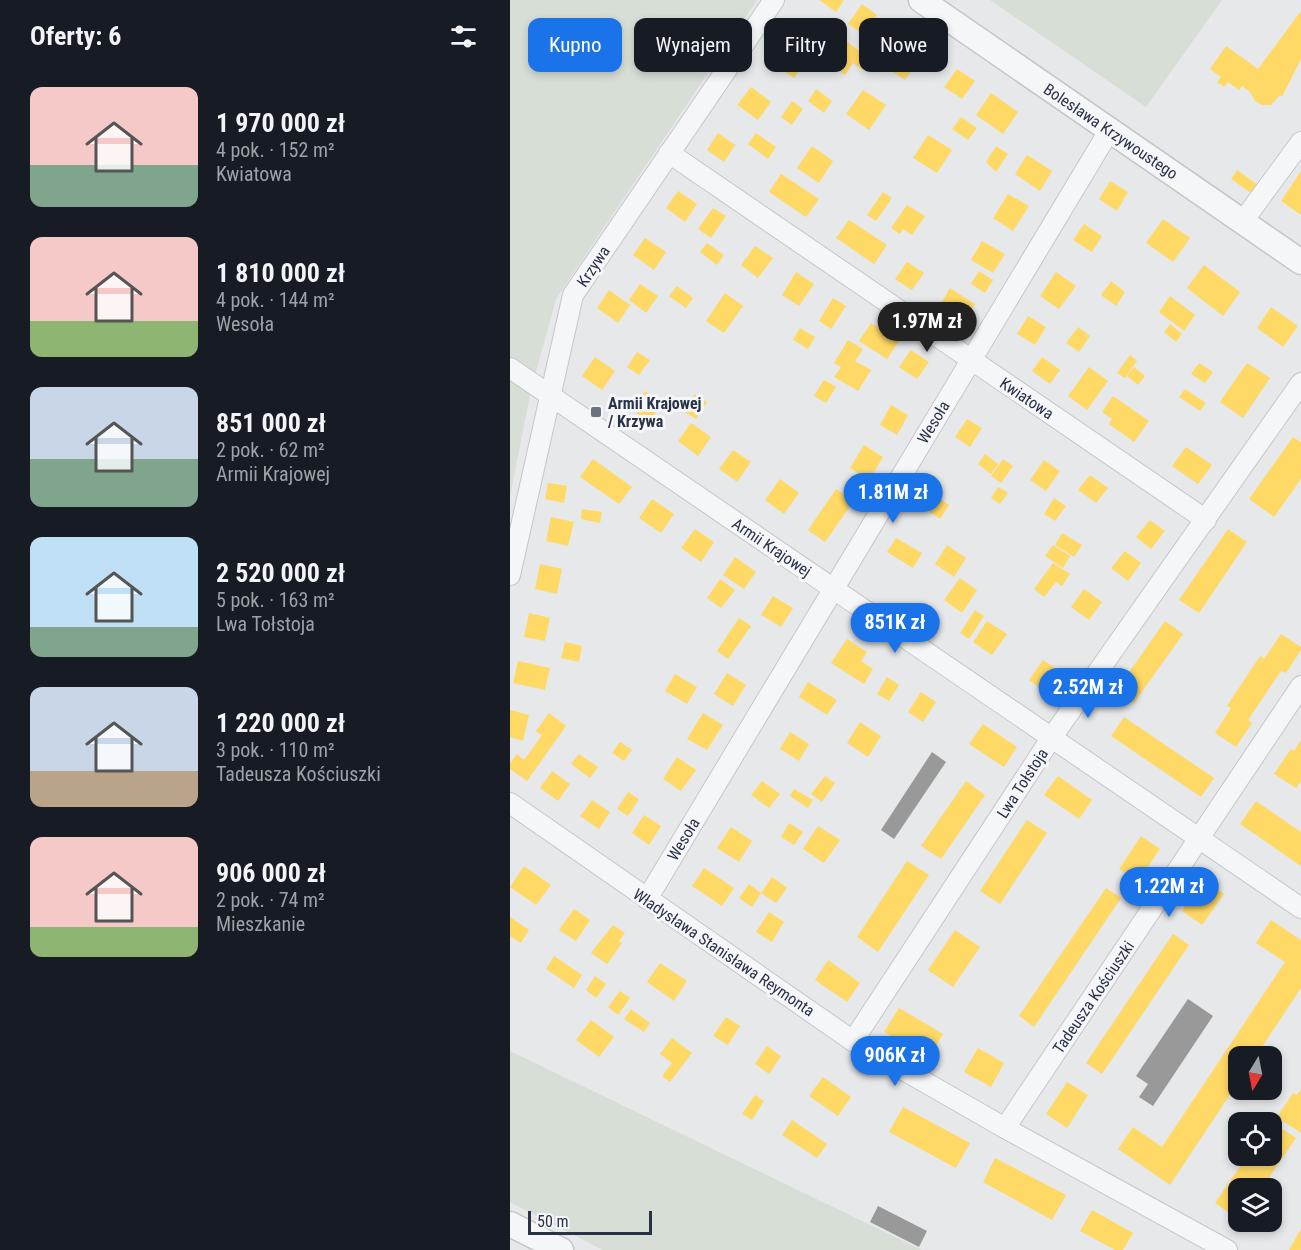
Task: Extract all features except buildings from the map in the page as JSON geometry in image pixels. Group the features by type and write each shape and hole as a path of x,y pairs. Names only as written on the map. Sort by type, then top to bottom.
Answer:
{"street":[{"name":"Krzywa","path":"510,575 573,295 774,0"},
{"name":"Bolesława Krzywoustego","path":"921,0 1301,262"},
{"name":"Wesoła","path":"647,899 1109,131"},
{"path":"1243,221 1301,142"},
{"name":"Kwiatowa","path":"669,153 1206,520"},
{"name":"Armii Krajowej","path":"510,368 1301,908"},
{"name":"Lwa Tołstoja","path":"853,1041 1052,737 1301,383"},
{"name":"Tadeusza Kościuszki","path":"1005,1128 1301,686"},
{"name":"Władysława Stanisława Reymonta","path":"510,803 853,1041 1227,1250"},
{"path":"510,1224 561,1250"}],"shaded area":[{"path":"510,0 757,0 745,18 634,18 634,72 709,72 556,299 531,390 510,496"},
{"path":"990,0 1222,0 1146,107"},
{"path":"510,1051 922,1250 603,1250 510,1202"}],"place":[{"name":"Armii Krajowej / Krzywa","path":"596,412"}]}
